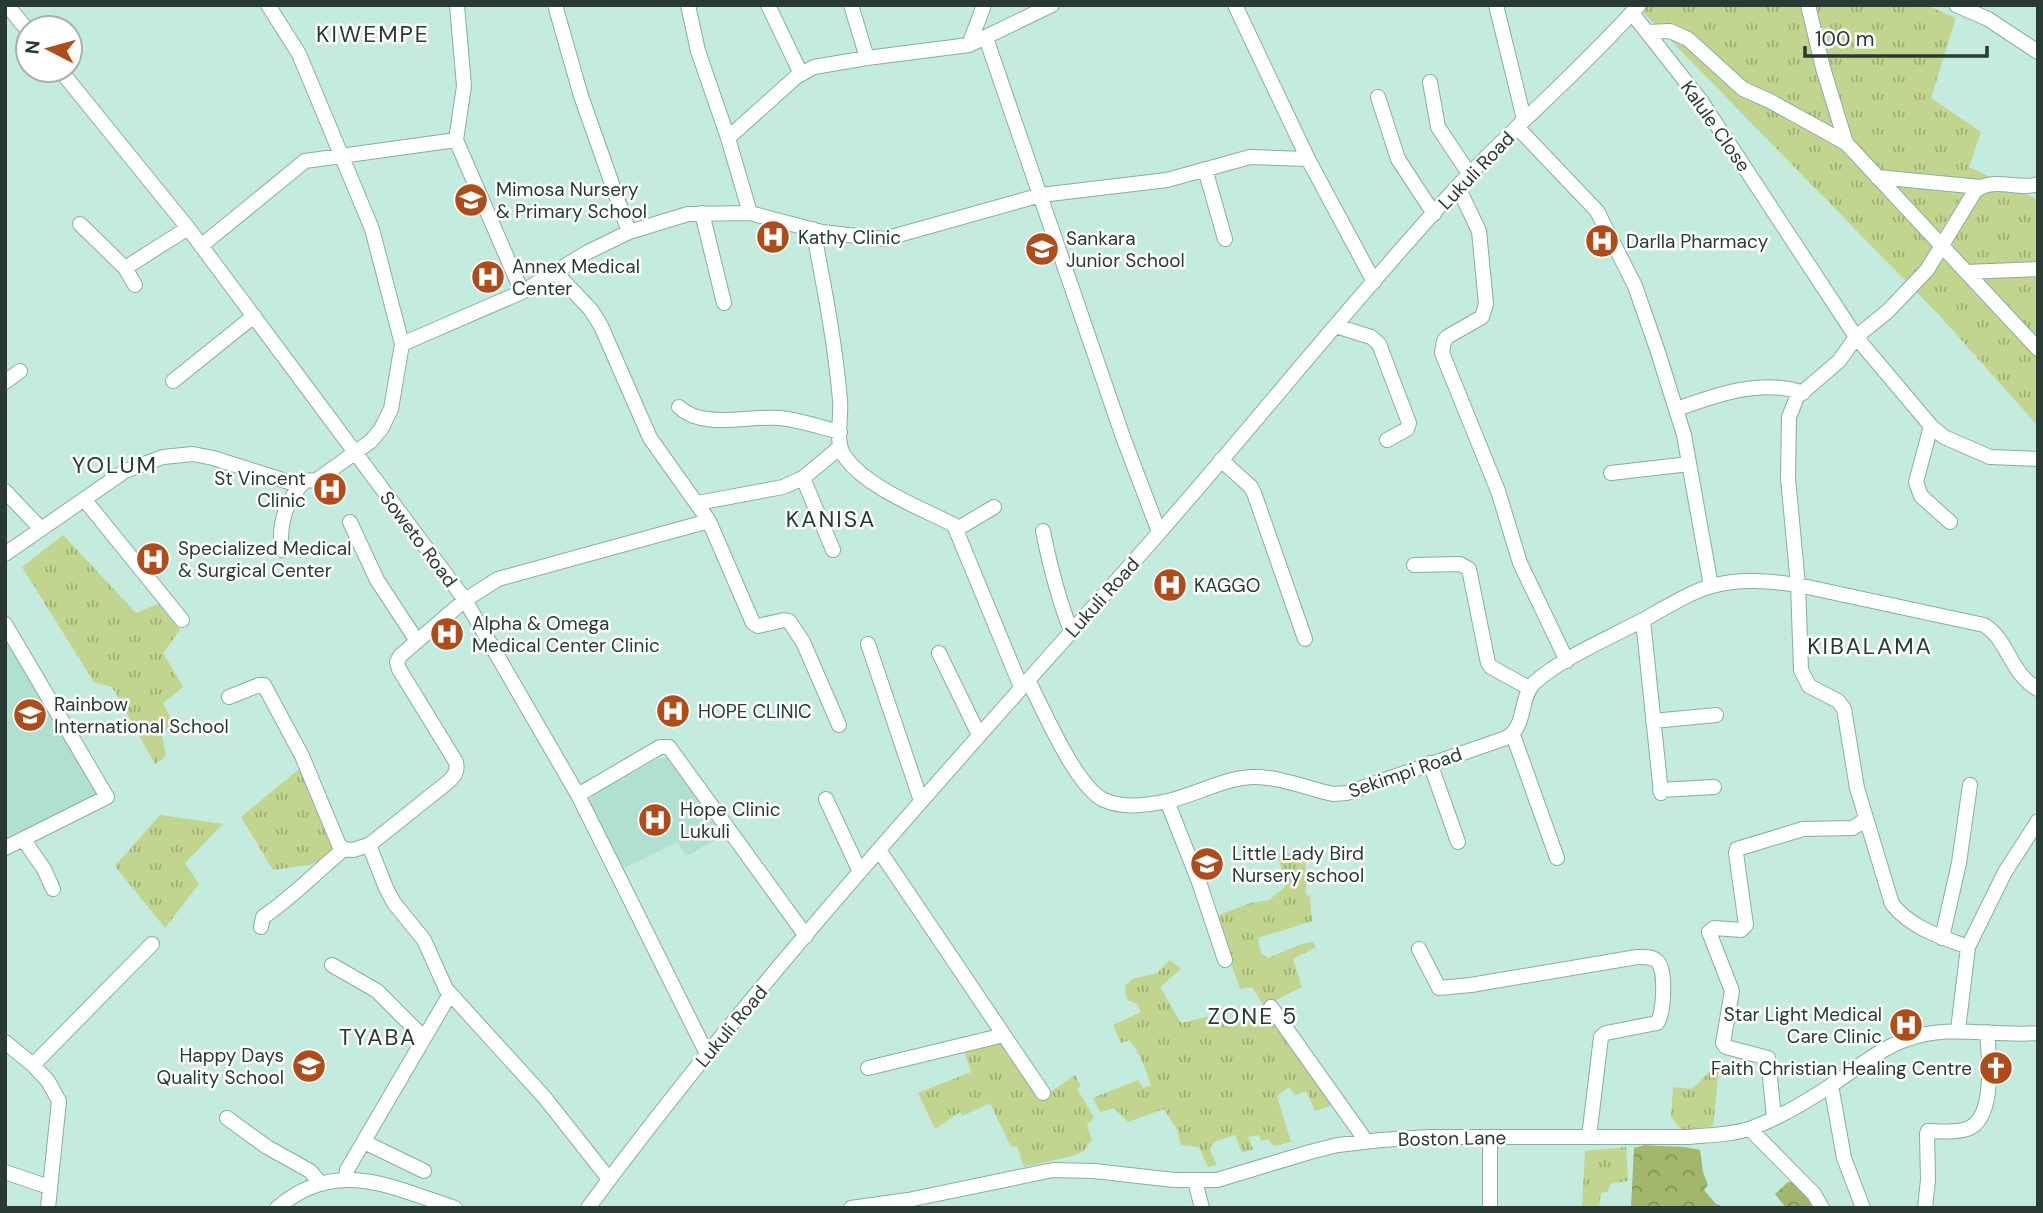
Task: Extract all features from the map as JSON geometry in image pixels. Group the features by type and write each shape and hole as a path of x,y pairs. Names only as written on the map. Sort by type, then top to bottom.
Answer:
{"street":[{"path":"5,554 125,471 163,457 193,454 289,482 317,480 356,453 376,435 391,409 402,344 372,229 299,54 268,5"},
{"path":"457,5 464,86 456,140 522,292"},
{"path":"555,5 581,96 629,232"},
{"path":"688,5 698,51 750,213"},
{"path":"768,5 800,74"},
{"path":"851,5 867,58"},
{"path":"969,45 984,5"},
{"path":"728,138 800,74 814,67 969,45 1052,5"},
{"path":"1235,5 1308,159 1374,282"},
{"path":"1496,5 1520,123 1600,216 1635,286 1684,435 1711,586"},
{"path":"1808,5 1823,68 1846,143"},
{"path":"1956,5 1988,19 2038,52"},
{"name":"Lukuli Road","path":"588,1208 707,1054 860,872 1159,532 1374,282 1458,187 1635,9"},
{"name":"Kalule Close","path":"1635,9 1647,32 1701,101 1856,337 1931,426 1944,437 1990,457 2038,459"},
{"path":"1647,32 1670,31 1688,38 1743,89 1770,100 1846,143 2038,349"},
{"path":"986,38 1122,437 1159,532"},
{"path":"1430,82 1438,127 1470,175"},
{"name":"Soweto Road","path":"71,84 188,228 465,600 578,795 707,1054"},
{"path":"1378,97 1398,159 1434,214"},
{"path":"201,246 306,161 456,140"},
{"path":"402,344 522,292 588,252 629,232 684,215 750,213 813,229 884,239 1041,195 1161,181 1250,157 1308,159"},
{"path":"1205,169 1225,239"},
{"path":"1877,177 1980,187 2038,184"},
{"path":"1458,187 1479,231 1486,304 1482,317 1447,337 1442,353 1497,491 1520,563 1567,661"},
{"path":"1968,947 1942,938 1905,919 1892,904 1866,819 1853,766 1844,709 1838,701 1809,686 1801,670 1787,430 1792,407 1803,393 1839,361 1856,337 1888,312 1927,270 1980,187"},
{"path":"702,213 724,303"},
{"path":"80,223 125,268 135,285"},
{"path":"125,268 188,228"},
{"path":"813,229 832,326 840,404 839,448 846,460 863,476 957,529 994,507"},
{"path":"1966,272 2038,269"},
{"path":"556,273 591,310 611,344 650,438 709,521 753,623 758,626 789,621 803,642 839,725"},
{"path":"173,381 254,316"},
{"path":"1336,327 1371,337 1379,344 1409,423 1406,429 1387,440"},
{"path":"5,382 20,371"},
{"path":"1676,409 1712,396 1748,389 1786,387 1803,393"},
{"path":"679,407 698,418 738,420 773,417 840,432"},
{"path":"1931,426 1916,482 1921,496 1950,522"},
{"path":"697,503 783,487 803,478 839,448"},
{"path":"1221,460 1251,486 1305,639"},
{"path":"1611,473 1689,464"},
{"path":"803,478 833,550"},
{"path":"282,550 279,534 287,506 293,493 304,482"},
{"path":"5,491 41,529"},
{"path":"83,499 182,620"},
{"path":"229,697 264,685 302,757 339,845 353,850 369,845 456,774 456,762 399,669 397,662 400,656 465,600 498,579 709,521"},
{"path":"350,522 377,580 417,641"},
{"name":"Sekimpi Road","path":"957,529 1025,683 1072,764 1095,795 1121,805 1167,801 1238,779 1255,777 1333,794 1346,793 1513,734"},
{"path":"1043,531 1056,591 1071,631"},
{"path":"1414,565 1460,564 1469,569 1488,663 1529,688"},
{"path":"1556,858 1513,734 1518,727 1529,688 1549,671 1711,586 1737,581 1798,584 1984,625 1994,632 2024,681 2038,689"},
{"path":"1643,620 1661,792 1714,787"},
{"path":"5,624 107,797 5,848"},
{"path":"868,644 921,801"},
{"path":"939,653 979,735"},
{"path":"1653,721 1716,715"},
{"path":"578,795 660,747 669,747 806,936"},
{"path":"1430,763 1458,842"},
{"path":"1942,938 1959,863 1970,785"},
{"path":"826,799 860,872"},
{"path":"1167,801 1199,882 1225,960"},
{"path":"1774,1118 1768,1058 1728,1048 1723,1043 1732,991 1709,932 1714,928 1741,930 1746,925 1737,849 1803,829 1853,828 1866,819"},
{"path":"1958,1030 1968,947 2005,872 2038,821"},
{"path":"23,839 44,869 53,889"},
{"path":"369,845 394,903 424,940 450,994 545,1098 609,1179"},
{"path":"261,927 263,918 344,849"},
{"path":"879,850 1043,1093"},
{"path":"33,1065 152,944"},
{"path":"1419,949 1440,988 1637,957 1652,958 1658,962 1661,969 1661,1018 1657,1023 1606,1033 1601,1037 1589,1137"},
{"path":"332,965 377,991 424,1038"},
{"path":"346,1178 347,1170 450,994"},
{"path":"1270,1007 1366,1142"},
{"name":"Boston Lane","path":"850,1208 908,1200 1053,1170 1084,1170 1195,1181 1217,1180 1310,1152 1366,1142 1430,1137 1688,1137 1750,1129 1831,1085 1888,1047 1922,1035 1958,1030 2016,1035 2038,1033"},
{"path":"1925,1208 1928,1131 1966,1130 1975,1125 1987,1098 1990,1076 1987,1032"},
{"path":"868,1068 1004,1035"},
{"path":"5,1042 48,1081 59,1101 48,1208"},
{"path":"1831,1085 1844,1158 1863,1208"},
{"path":"227,1118 267,1147 310,1171 321,1184"},
{"path":"1750,1129 1814,1194 1822,1208"},
{"path":"1490,1137 1490,1208"},
{"path":"364,1142 424,1171"},
{"path":"5,1172 49,1187"},
{"path":"277,1208 292,1197 321,1184 346,1178 367,1180 455,1208"},
{"path":"1195,1181 1202,1208"}],"shaded area":[{"name":"Rainbow International School","path":"5,638 103,793 5,844"},
{"name":"Hope Clinic Lukuli","path":"659,758 667,758 723,836 686,856 677,842 622,869 589,801 594,795"}],"green space":[{"path":"1636,5 1926,5 1956,18 1931,98 1981,132 1969,167 2038,200 2038,426 1939,315"},
{"path":"63,535 136,613 163,602 180,630 163,653 183,687 163,703 173,723 162,735 166,756 155,764 112,687 94,682 22,567"},
{"path":"303,766 339,852 309,865 273,870 241,817"},
{"path":"160,815 223,824 185,863 199,884 165,928 115,866"},
{"path":"1305,850 1306,895 1310,896 1312,921 1258,938 1261,954 1268,958 1301,944 1313,942 1316,947 1293,959 1302,987 1264,1006 1252,987 1240,989 1214,917 1250,903 1269,900 1286,886 1278,855"},
{"path":"1170,960 1181,969 1160,987 1181,1023 1210,1016 1222,1020 1252,1020 1269,1016 1333,1105 1315,1111 1306,1091 1295,1095 1289,1087 1277,1096 1291,1142 1274,1146 1268,1139 1261,1141 1259,1135 1248,1137 1253,1149 1242,1153 1235,1135 1216,1141 1209,1148 1217,1165 1208,1167 1199,1147 1181,1145 1177,1130 1164,1109 1128,1122 1114,1108 1100,1112 1093,1098 1138,1080 1143,1088 1151,1085 1137,1051 1129,1040 1121,1043 1113,1025 1141,1012 1137,1004 1127,1000 1125,986 1132,979 1157,973"},
{"path":"1006,1041 1049,1093 1075,1075 1081,1086 1077,1089 1094,1117 1087,1125 1092,1140 1085,1150 1076,1155 1024,1167 1017,1146 1011,1147 990,1103 962,1116 960,1112 935,1129 918,1093 971,1072 964,1051"},
{"path":"1719,1069 1713,1126 1682,1130 1671,1117 1673,1087 1692,1089 1709,1072"},
{"path":"1645,1145 1700,1150 1708,1185 1704,1190 1715,1203 1724,1208 1631,1208 1634,1148"},
{"path":"1626,1147 1628,1181 1610,1184 1608,1192 1601,1193 1599,1208 1582,1208 1585,1151"},
{"path":"1788,1182 1793,1182 1822,1208 1786,1208 1775,1194"}],"place":[{"name":"Mimosa Nursery & Primary School","path":"471,200"},
{"name":"Kathy Clinic","path":"773,237"},
{"name":"Darlla Pharmacy","path":"1602,241"},
{"name":"Sankara Junior School","path":"1042,249"},
{"name":"Annex Medical Center","path":"488,277"},
{"name":"St Vincent Clinic","path":"330,489"},
{"name":"Specialized Medical & Surgical Center","path":"153,559"},
{"name":"KAGGO","path":"1170,585"},
{"name":"Alpha & Omega Medical Center Clinic","path":"447,634"},
{"name":"HOPE CLINIC","path":"673,711"},
{"name":"Rainbow International School","path":"30,715"},
{"name":"Hope Clinic Lukuli","path":"655,820"},
{"name":"Little Lady Bird Nursery school","path":"1207,864"},
{"name":"Star Light Medical Care Clinic","path":"1906,1025"},
{"name":"Happy Days Quality School","path":"309,1066"},
{"name":"Faith Christian Healing Centre","path":"1996,1068"}],"district":[{"name":"KIWEMPE","path":"373,34"},
{"name":"YOLUM","path":"115,465"},
{"name":"KANISA","path":"831,519"},
{"name":"KIBALAMA","path":"1870,646"},
{"name":"ZONE 5","path":"1253,1016"},
{"name":"TYABA","path":"378,1037"}]}
